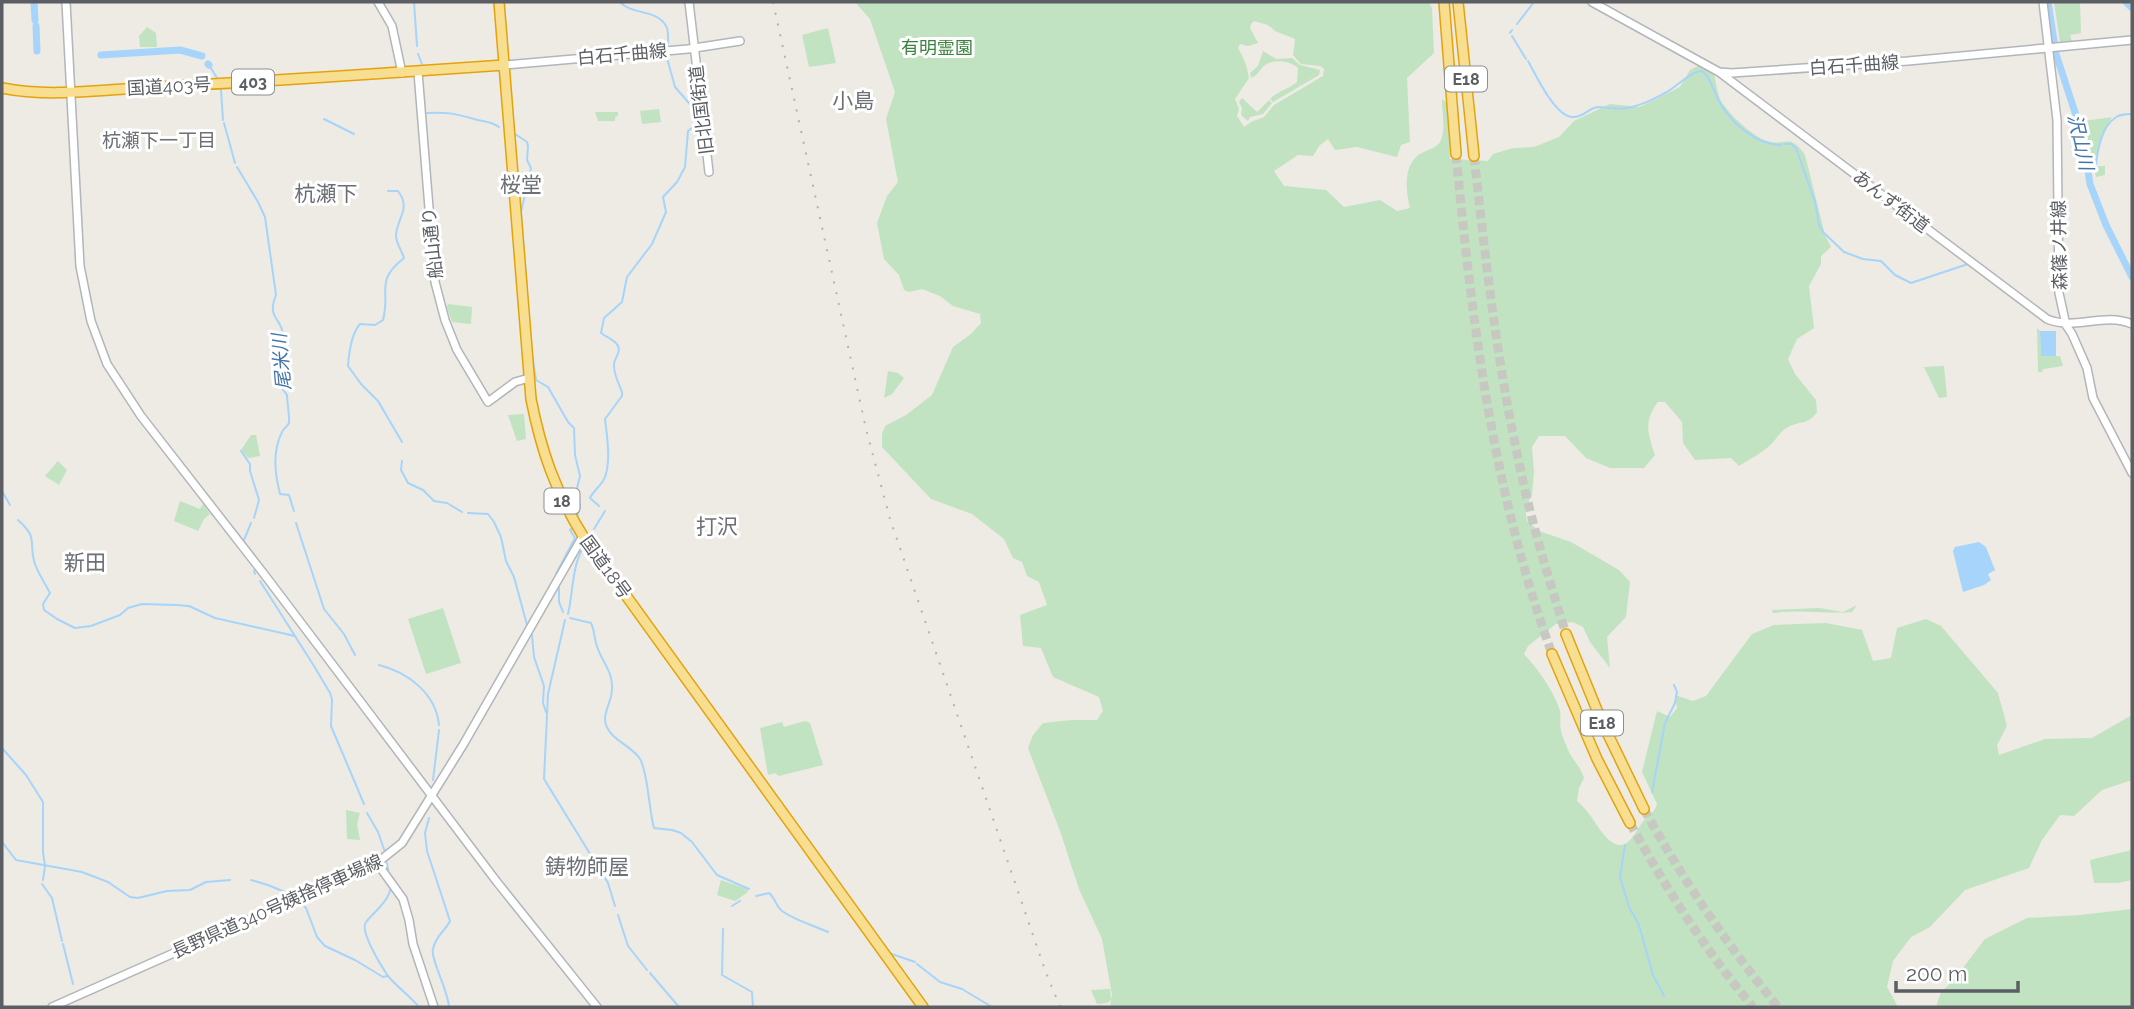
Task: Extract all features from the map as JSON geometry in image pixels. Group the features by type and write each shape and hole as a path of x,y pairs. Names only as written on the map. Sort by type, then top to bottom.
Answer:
{"highway":[{"name":"国道18号","path":"499,2 534,417 546,460 565,507 583,536 923,1007"},
{"name":"E18","path":"1444,2 1456,154"},
{"name":"E18","path":"1458,2 1474,156"},
{"name":"国道403号","path":"2,89 33,92 71,91 504,65"},
{"name":"E18","path":"1566,634 1605,730 1644,810"},
{"name":"E18","path":"1552,654 1597,759 1630,823"}],"street":[{"path":"66,2 80,266 86,301 98,343 118,383 135,409 454,825 597,1007"},
{"path":"379,2 392,26 402,73"},
{"path":"689,2 694,48"},
{"name":"白石千曲線","path":"1592,2 1719,72 1750,73 2132,40"},
{"name":"森篠ノ井線","path":"2043,2 2053,47 2058,143 2058,286 2066,325 2087,368 2093,398 2132,473"},
{"name":"白石千曲線","path":"504,65 694,48 740,41"},
{"name":"旧北国街道","path":"694,48 709,172"},
{"name":"船山通り","path":"418,72 435,282 454,343 488,402 515,382 529,378"},
{"name":"あんず街道","path":"1719,72 2044,317 2066,325"},
{"path":"2066,325 2108,319 2132,324"},
{"name":"長野県道340号姨捨停車場線","path":"52,1007 377,863 402,843 583,536"},
{"path":"377,863 403,899 413,944 433,1007"}],"green space":[{"name":"有明霊園","path":"855,2 1429,2 1432,8 1434,53 1407,78 1410,142 1401,145 1397,157 1357,147 1335,150 1328,139 1319,146 1313,156 1298,155 1274,171 1284,186 1326,190 1344,207 1380,200 1397,211 1410,208 1407,195 1409,167 1417,156 1435,147 1442,137 1442,99 1447,103 1450,159 1488,161 1493,154 1513,148 1534,147 1559,137 1574,121 1610,104 1640,107 1680,87 1690,70 1700,65 1714,74 1721,101 1741,124 1767,141 1791,142 1805,155 1825,235 1831,247 1821,256 1821,264 1809,286 1814,328 1797,339 1788,359 1795,374 1816,400 1817,412 1807,421 1785,429 1765,450 1739,466 1731,458 1695,460 1683,443 1682,422 1665,402 1658,402 1650,416 1649,434 1655,455 1644,468 1610,468 1586,458 1565,436 1539,436 1532,447 1534,472 1532,495 1525,509 1527,521 1539,531 1571,542 1619,570 1630,582 1626,617 1607,637 1610,668 1590,642 1583,627 1573,622 1556,624 1528,646 1524,654 1544,680 1559,708 1563,738 1584,778 1577,801 1612,842 1618,845 1630,840 1657,804 1642,772 1657,711 1670,717 1677,708 1675,695 1693,701 1706,696 1752,634 1774,625 1826,623 1862,630 1873,661 1891,658 1897,628 1926,619 1941,626 1998,693 2007,726 1997,745 1999,755 2045,739 2092,738 2132,715 2132,780 2102,790 2074,816 2060,815 2042,840 2029,868 1965,890 1930,927 1911,937 1893,961 1887,987 1898,1007 1110,1007 1111,1000 1097,1004 1091,990 1110,989 1111,999 1112,995 1102,939 1079,889 1028,748 1033,735 1043,723 1097,720 1103,711 1099,697 1053,677 1041,648 1023,646 1020,615 1047,605 1039,582 1027,576 1022,562 1013,558 1004,539 972,514 931,499 882,447 885,426 906,415 932,395 953,347 981,323 980,314 953,306 940,296 922,289 909,292 904,290 899,275 884,259 877,223 887,196 898,182 886,119 895,92 870,19","holes":["1254,21 1268,25 1275,31 1295,39 1293,55 1301,64 1320,66 1324,69 1323,76 1274,105 1264,117 1244,127 1237,116 1239,109 1235,99 1249,78 1238,48 1240,44 1248,46 1258,43 1250,28"]},
{"path":"2054,2 2080,2 2081,33 2070,35 2072,41 2060,42"},
{"path":"147,27 156,33 157,47 140,47 139,36"},
{"path":"828,28 836,63 809,67 802,35"},
{"path":"1263,51 1276,59 1292,58 1300,65 1320,70 1319,75 1273,102 1270,99 1297,82 1298,68 1276,61 1264,66 1251,78 1250,73 1258,66"},
{"path":"1242,98 1257,112 1269,100 1272,103 1263,114 1250,117 1248,121 1241,115 1239,102"},
{"path":"659,109 661,122 642,124 640,111"},
{"path":"595,112 618,112 618,116 615,121 598,121"},
{"path":"2112,117 2101,140 2096,160 2096,166 2105,166 2105,175 2096,177 2084,121"},
{"path":"448,304 472,307 471,324 452,322"},
{"path":"2037,328 2040,331 2041,356 2060,356 2063,366 2038,372"},
{"path":"1944,366 1947,397 1939,398 1924,367"},
{"path":"888,371 898,373 904,378 892,394 884,398"},
{"path":"524,414 526,439 517,441 508,415"},
{"path":"251,435 256,435 260,456 248,458 241,450"},
{"path":"58,461 67,470 59,485 45,476"},
{"path":"180,501 200,509 203,504 210,514 198,531 174,521"},
{"path":"1857,605 1852,612 1843,612"},
{"path":"443,608 461,663 426,674 408,619"},
{"path":"1819,608 1843,612 1773,613 1772,610"},
{"path":"805,721 810,723 823,765 779,776 775,773 768,775 760,728 782,722 784,727"},
{"path":"346,810 360,813 357,824 360,840 347,839"},
{"path":"2132,850 2132,880 2094,883 2090,860"},
{"path":"721,880 747,889 748,892 735,901 717,895"},
{"path":"2132,909 2132,1007 1936,1007 1941,992 1985,939 2027,918"}],"water":[{"path":"2040,331 2056,331 2056,356 2041,356"},
{"path":"1979,542 1986,547 1995,570 1988,574 1991,580 1984,585 1963,592 1953,551 1955,547"}],"waterway":[{"name":"尾米川","path":"34,2 35,20"},
{"path":"414,2 417,46"},
{"path":"620,2 662,21 668,30 668,43"},
{"path":"1517,24 1534,2"},
{"name":"沢山川","path":"2048,2 2056,54 2083,137 2090,184 2106,225 2132,277"},
{"path":"2126,2 2132,8"},
{"name":"尾米川","path":"36,26 37,51"},
{"path":"1512,36 1526,59"},
{"name":"尾米川","path":"101,55 180,50 202,56"},
{"path":"418,54 422,64"},
{"path":"599,506 590,498 606,475 608,451 605,419 622,396 614,367 619,349 601,333 604,318 622,302 627,277 652,244 666,212 663,197 677,182 685,167 688,131 697,124 695,110 675,87 667,58"},
{"path":"1528,61 1554,104 1567,116 1574,117 1598,107 1622,109 1641,104 1670,90 1692,74 1702,71 1710,80 1724,109 1737,124 1753,137 1781,145"},
{"path":"209,65 217,78"},
{"name":"尾米川","path":"221,90 223,120"},
{"path":"427,113 459,115 499,127"},
{"path":"2096,166 2099,146 2110,122 2123,114 2132,114"},
{"path":"324,119 354,134"},
{"name":"尾米川","path":"224,123 235,163"},
{"path":"515,134 527,142 527,160 531,168 521,212 527,289"},
{"path":"1785,144 1796,148 1815,202 1819,225 1844,252 1863,259 1881,261 1895,275 1911,283 1968,264"},
{"name":"尾米川","path":"237,167 265,217 276,295 273,309 283,336 279,374 282,388 287,395 289,418 277,447 276,471 280,494 289,495 294,511"},
{"path":"388,191 398,191 404,203 396,236 404,258 386,280 383,320 375,325 360,324 353,338 348,366 378,401 402,442"},
{"path":"527,292 528,303"},
{"path":"531,348 536,380 548,387 574,428 575,455 580,476 576,492 580,506 577,517"},
{"path":"241,451 250,464 259,500 254,518"},
{"path":"402,461 401,470 408,483 423,490 434,501 447,503 462,512"},
{"path":"2,491 10,505"},
{"path":"594,529 605,511"},
{"path":"468,513 488,514 494,522 514,577 527,625"},
{"path":"18,520 31,535 35,565 50,593 43,604 44,610 75,628 91,626 142,604 176,605 189,606 215,618 295,636"},
{"path":"244,540 251,523"},
{"path":"296,523 324,609 344,634 355,655"},
{"path":"556,574 575,538 570,530 572,528"},
{"path":"568,614 575,571 583,548"},
{"path":"260,581 330,693 331,726 364,804"},
{"path":"559,588 559,602 563,612"},
{"path":"570,618 591,623 612,683 612,694 605,716 606,725 612,735 632,750 643,765 654,828 681,833 692,842 717,875 749,889"},
{"path":"565,620 548,694 544,779 608,883 615,906"},
{"path":"532,635 534,657 544,686 543,703 546,712"},
{"path":"379,665 400,673 418,686 432,703 439,725"},
{"path":"1652,792 1665,723 1675,703 1677,692 1674,685"},
{"path":"433,780 439,730"},
{"path":"2,748 26,775 43,802 43,880"},
{"path":"367,813 385,852"},
{"path":"429,818 425,833 427,851 450,921 436,941 433,953 449,1007"},
{"path":"2,842 16,860 82,872 108,882 130,897 190,890 206,882 230,880"},
{"path":"1625,845 1620,877 1629,907 1639,925 1653,975 1664,996"},
{"path":"387,863 388,870"},
{"path":"251,880 292,895"},
{"path":"42,884 52,898 62,941"},
{"path":"391,887 384,902 366,922 366,933 388,976 419,1007"},
{"path":"756,896 769,893 782,911 828,932"},
{"path":"732,906 740,901"},
{"path":"300,902 306,908 317,937 325,946 383,977 387,976"},
{"path":"618,915 628,946 647,970"},
{"path":"723,929 722,975 752,992 753,1007"},
{"path":"63,944 73,984"},
{"path":"889,953 915,962"},
{"path":"917,964 940,982 962,989 992,1007"},
{"path":"650,973 679,1007"}],"tunnel":[{"path":"1456,154 1469,281 1488,407 1514,531 1552,654"},
{"path":"1474,156 1492,305 1510,416 1533,521 1566,634"},
{"path":"1644,809 1706,911 1778,1007"},
{"path":"1630,823 1687,918 1753,1007"}],"railway":[{"path":"773,2 866,429 890,519 1060,1007"}],"district":[{"name":"小島","path":"853,100"},
{"name":"杭瀬下一丁目","path":"159,140"},
{"name":"桜堂","path":"521,184"},
{"name":"杭瀬下","path":"326,193"},
{"name":"打沢","path":"717,526"},
{"name":"新田","path":"85,562"},
{"name":"鋳物師屋","path":"587,866"}]}
